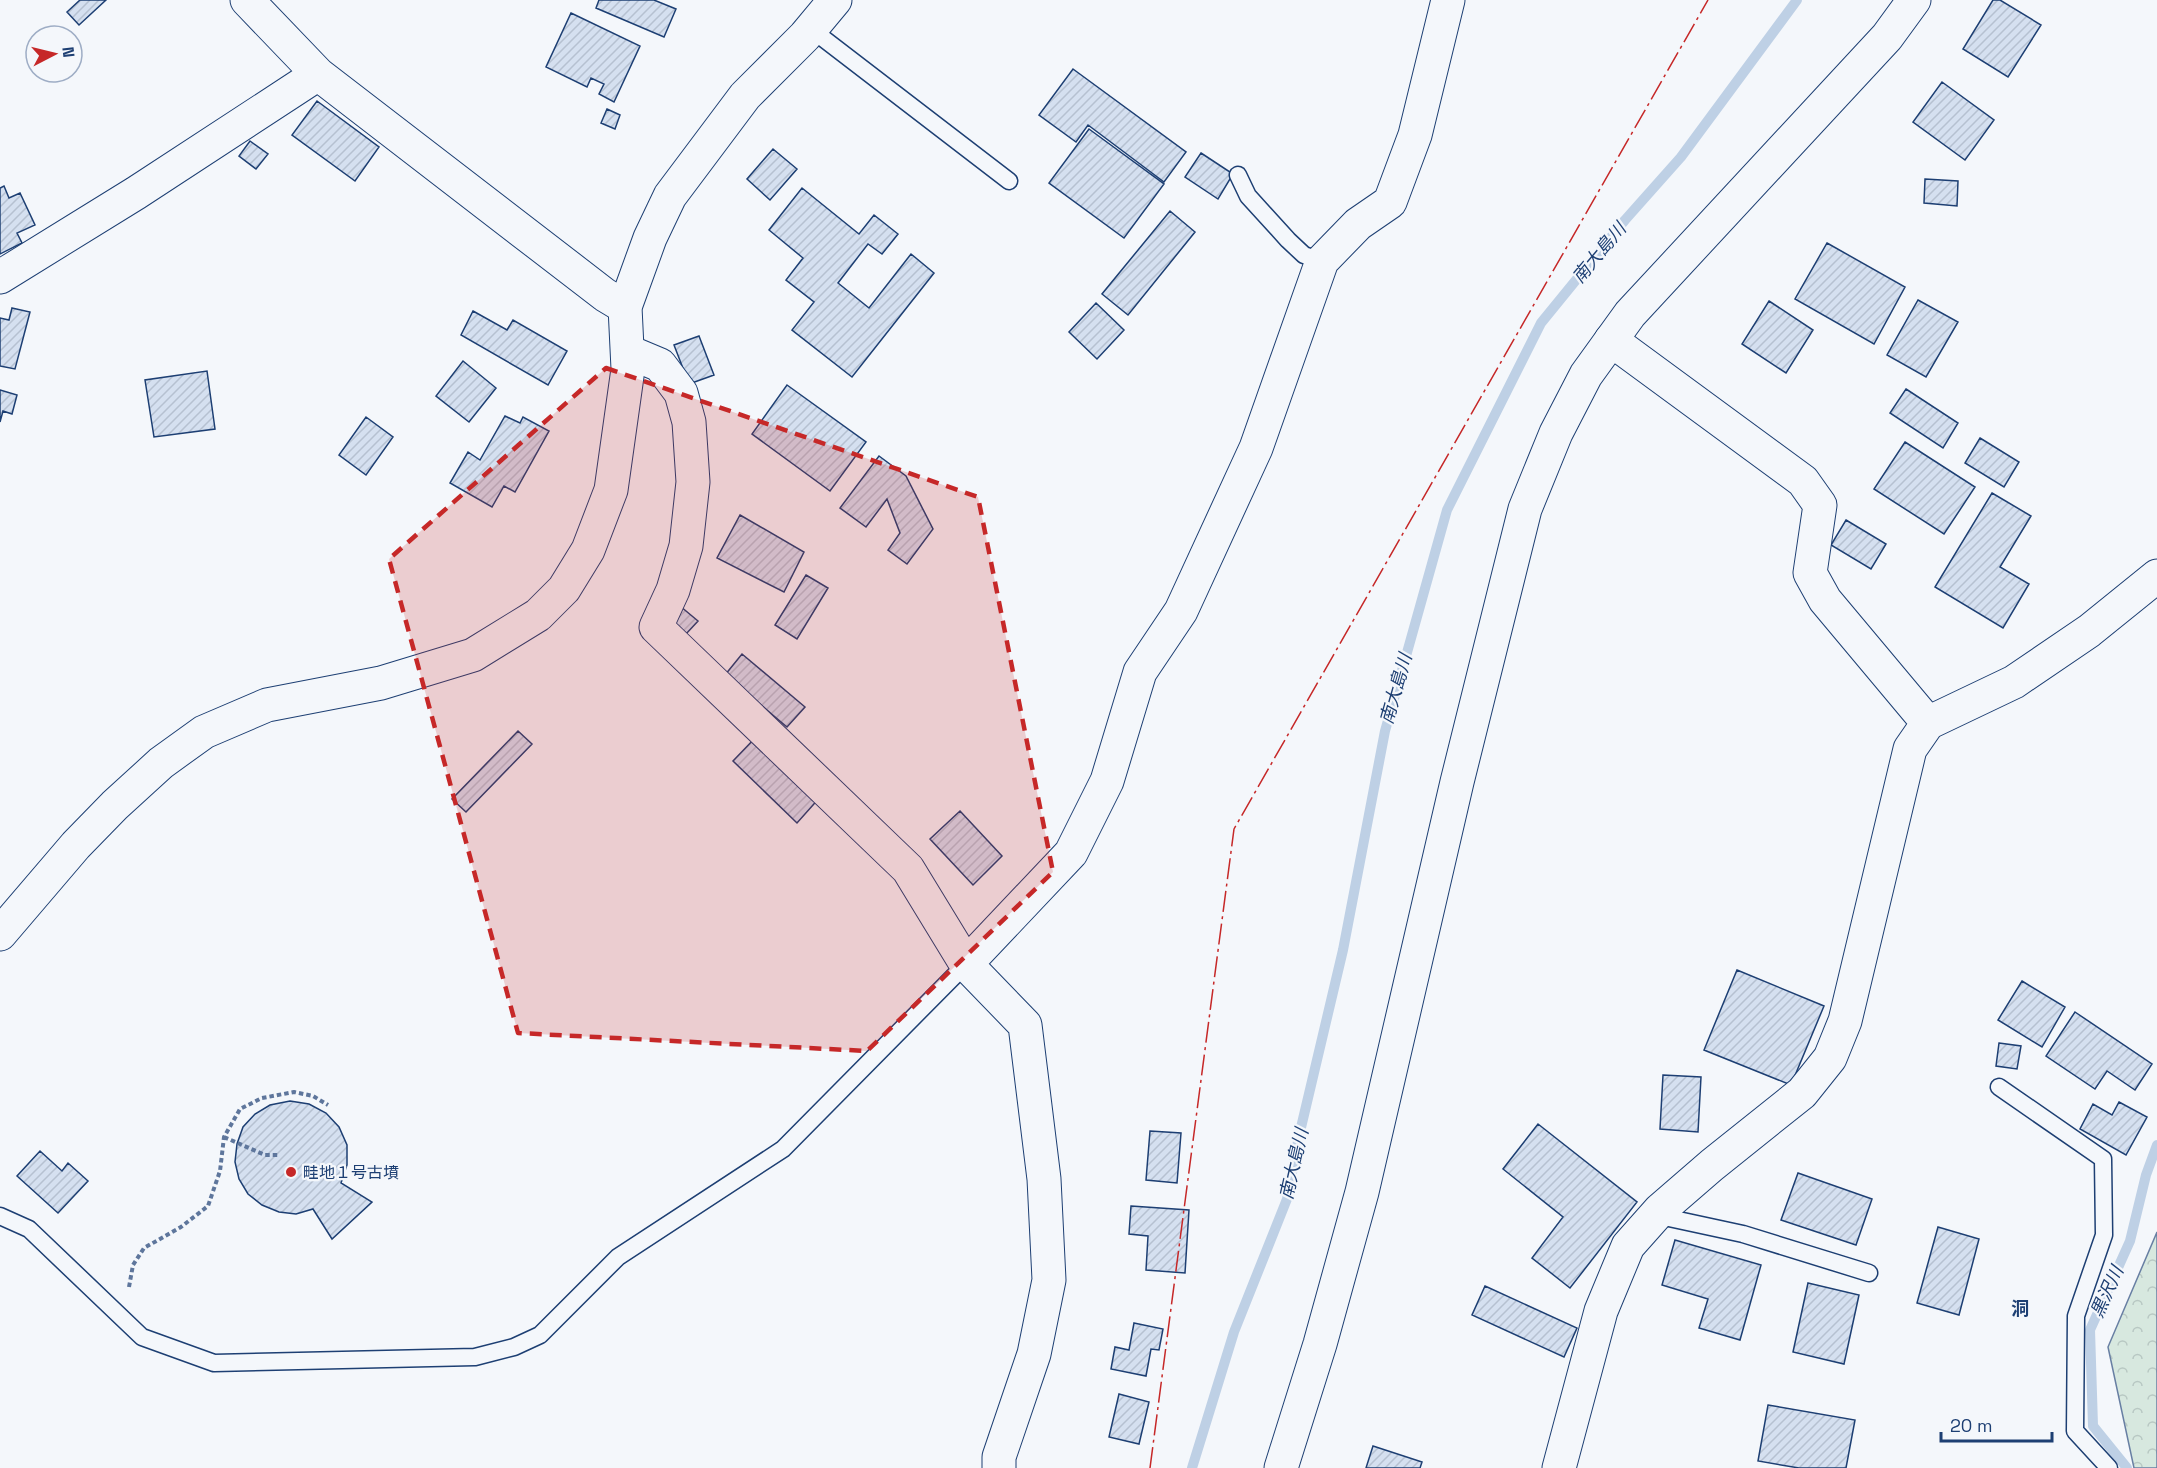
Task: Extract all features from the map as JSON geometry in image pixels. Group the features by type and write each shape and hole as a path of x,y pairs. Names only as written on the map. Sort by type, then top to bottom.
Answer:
{"street":[{"path":"247,0 318,74 605,295 626,307"},
{"path":"0,934 99,821 161,763 204,732 267,705 381,683 473,655 538,615 564,588 588,550 611,490 628,369 626,307 650,238 670,196 745,96 811,29 835,0"},
{"path":"966,964 1071,854 1107,781 1140,672 1181,611 1256,448 1322,261 1358,224 1390,202 1415,135 1448,0"},
{"path":"1281,1468 1320,1344 1362,1192 1457,782 1525,509 1556,433 1586,375 1630,314 1887,38 1914,0"},
{"path":"0,277 136,193 318,74"},
{"path":"1611,340 1803,481 1820,504 1809,573 1825,600 1928,723"},
{"path":"628,352 660,365 681,393 689,422 693,482 686,546 673,590 656,627 908,868 966,964 1025,1025 1044,1179 1049,1280 1035,1354 999,1457 999,1468"},
{"path":"1559,1468 1601,1311 1628,1246 1655,1215 1712,1165 1802,1093 1830,1058 1845,1021 1910,749 1928,723 2014,682 2089,631 2157,576"}],"lane":[{"path":"811,29 1009,181"},
{"path":"1238,175 1248,196 1280,232 1304,255 1322,261"},
{"path":"0,1216 29,1229 142,1336 214,1363 475,1357 514,1347 540,1335 618,1257 783,1149 966,964"},
{"path":"1999,1087 2103,1160 2104,1235 2076,1316 2075,1431 2109,1468"},
{"path":"1655,1215 1743,1234 1869,1273"}],"path":[{"path":"128,1324 128,1291 133,1265 144,1248 181,1227 208,1206 220,1171 224,1137 240,1109 262,1098 294,1092 313,1096 328,1105"},
{"path":"224,1137 265,1155 280,1155"}],"highlighted area":[{"path":"606,368 978,497 1053,872 867,1051 518,1033 389,559"}],"green space":[{"path":"2157,1232 2157,1468 2134,1468 2108,1347"}],"building":[{"path":"80,0 106,0 80,24 67,12"},
{"path":"599,0 654,0 676,9 664,37 596,8"},
{"path":"1993,0 2000,0 2041,25 2008,77 1963,49"},
{"path":"571,13 640,46 614,102 599,94 604,84 591,78 587,87 546,67"},
{"path":"1073,69 1186,152 1164,182 1088,125 1076,142 1039,115"},
{"path":"1942,82 1994,120 1965,160 1913,122"},
{"path":"317,101 379,147 355,181 292,135"},
{"path":"607,109 620,115 615,129 601,123"},
{"path":"1089,129 1164,184 1124,238 1049,183"},
{"path":"250,141 268,154 256,169 239,156"},
{"path":"773,149 797,169 770,200 747,179"},
{"path":"1201,153 1233,174 1218,199 1185,177"},
{"path":"1925,179 1958,181 1957,206 1924,203"},
{"path":"4,186 9,198 20,193 35,225 17,233 22,243 0,254 0,188"},
{"path":"802,188 859,234 874,215 898,234 882,254 868,244 838,283 869,308 911,254 934,273 852,377 792,330 814,302 786,280 803,258 769,230"},
{"path":"1170,211 1195,232 1128,315 1102,294"},
{"path":"1827,243 1905,287 1874,344 1795,299"},
{"path":"1918,300 1958,322 1926,377 1887,355"},
{"path":"1769,301 1813,330 1786,373 1742,344"},
{"path":"1096,303 1124,330 1097,359 1069,332"},
{"path":"12,308 30,312 15,369 0,366 0,318 9,320"},
{"path":"473,311 507,330 513,320 567,351 548,385 461,335"},
{"path":"699,336 714,375 689,384 674,345"},
{"path":"463,361 496,388 469,422 436,396"},
{"path":"207,371 215,429 154,437 145,380"},
{"path":"787,385 866,442 830,491 752,434"},
{"path":"1906,389 1958,423 1943,448 1890,413"},
{"path":"0,390 17,395 12,414 3,411 0,422"},
{"path":"505,416 520,423 523,417 549,431 515,492 504,486 492,507 450,483 468,452 480,460"},
{"path":"366,417 393,437 366,475 339,455"},
{"path":"1980,438 2019,462 2004,487 1965,463"},
{"path":"1905,442 1975,487 1944,534 1874,489"},
{"path":"879,456 906,476 933,529 907,564 888,550 900,533 887,499 866,527 840,508"},
{"path":"1992,493 2031,516 2000,567 2029,584 2003,628 1935,587"},
{"path":"740,515 804,552 784,592 717,558"},
{"path":"1846,520 1886,544 1871,569 1831,545"},
{"path":"806,575 828,588 797,639 775,625"},
{"path":"680,606 698,621 686,634 669,619"},
{"path":"742,654 805,707 787,727 725,675"},
{"path":"518,731 532,744 466,812 452,799"},
{"path":"757,736 821,796 797,823 733,761"},
{"path":"960,811 1002,856 973,885 930,839"},
{"path":"1737,970 1824,1006 1791,1085 1704,1050"},
{"path":"2022,981 2065,1007 2042,1047 1998,1020"},
{"path":"2075,1012 2152,1064 2135,1090 2107,1071 2095,1089 2046,1056"},
{"path":"1999,1043 2021,1046 2017,1069 1996,1066"},
{"path":"1663,1075 1701,1077 1698,1132 1660,1129"},
{"name":"畦地１号古墳","path":"290,1101 309,1104 326,1113 339,1127 347,1145 347,1165 341,1183 372,1202 332,1239 313,1209 296,1214 279,1212 262,1205 248,1194 239,1179 235,1162 237,1144 243,1127 255,1114 270,1105"},
{"path":"2119,1102 2147,1117 2126,1155 2080,1129 2093,1104 2112,1115"},
{"path":"1538,1124 1637,1202 1570,1288 1532,1258 1563,1217 1503,1169"},
{"path":"1150,1131 1181,1133 1177,1183 1146,1180"},
{"path":"40,1151 62,1171 68,1163 88,1181 58,1213 17,1176"},
{"path":"1798,1173 1872,1199 1856,1245 1781,1220"},
{"path":"1131,1206 1189,1210 1185,1273 1146,1270 1148,1236 1129,1234"},
{"path":"1938,1227 1979,1239 1959,1315 1917,1303"},
{"path":"1675,1240 1761,1265 1740,1340 1699,1328 1708,1299 1662,1285"},
{"path":"1808,1283 1859,1295 1844,1364 1793,1352"},
{"path":"1485,1286 1577,1328 1564,1357 1472,1315"},
{"path":"1134,1323 1163,1329 1159,1350 1151,1349 1146,1376 1111,1369 1115,1347 1129,1350"},
{"path":"1119,1394 1149,1402 1139,1444 1109,1437"},
{"path":"1768,1405 1855,1420 1846,1468 1799,1468 1758,1461"},
{"path":"1373,1446 1422,1462 1420,1468 1366,1468"}],"waterway":[{"name":"南大島川","path":"1192,1468 1234,1332 1287,1199 1299,1136 1343,950 1385,731 1447,510 1541,323 1625,220 1681,157 1797,0"},
{"name":"黒沢川","path":"2127,1468 2093,1426 2090,1330 2130,1241 2146,1175 2157,1145"}],"power":[{"path":"1150,1468 1234,829 1708,0"}],"place":[{"name":"畦地１号古墳","path":"291,1172"}],"district":[{"name":"洞","path":"2020,1309"}]}
